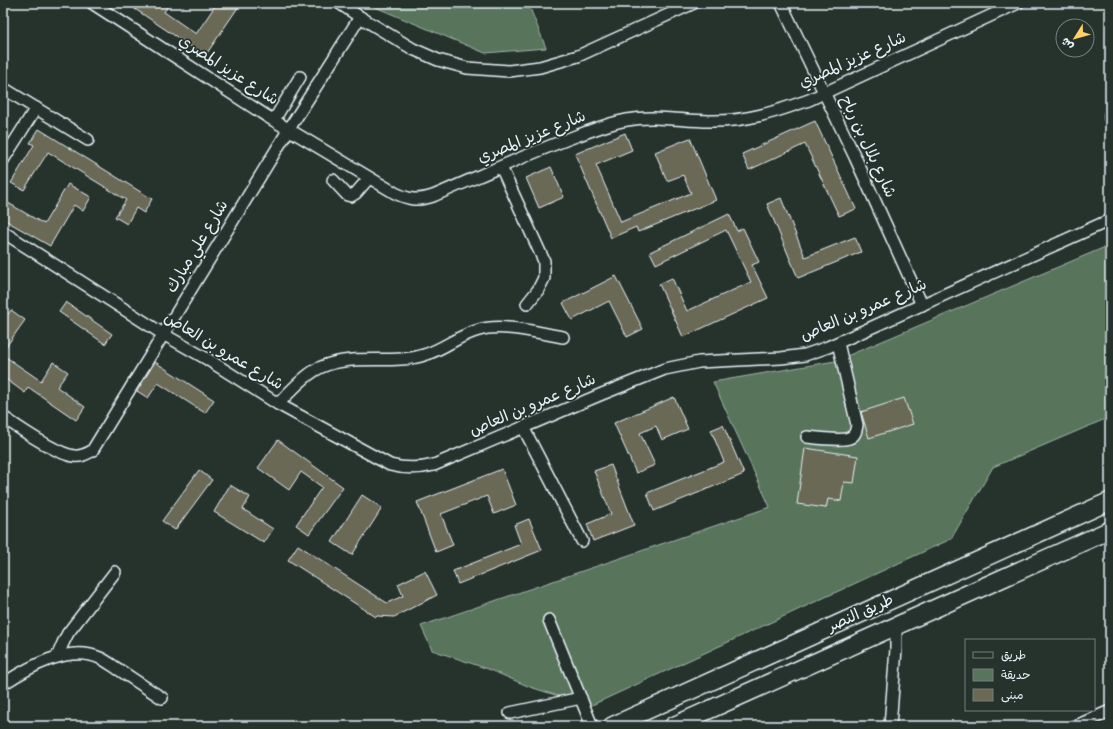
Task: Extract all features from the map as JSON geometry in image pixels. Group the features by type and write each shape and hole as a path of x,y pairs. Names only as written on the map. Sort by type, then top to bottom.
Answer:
{"highway":[{"name":"طريق النصر","path":"612,726 1110,501"},
{"name":"طريق النصر","path":"673,726 1110,530"}],"street":[{"name":"شارع عزيز المصري","path":"92,3 288,129 404,198 413,200 422,199 551,145 617,122 646,118 711,122 745,120 778,111 810,100 824,92 1018,3"},
{"path":"339,3 413,49 438,60 467,68 510,71 540,68 578,56 694,3"},
{"name":"شارع بلال بن رباح","path":"781,3 855,157 922,305"},
{"name":"شارع علي مبارك","path":"3,417 36,439 56,450 73,456 83,456 92,451 288,129 360,17"},
{"path":"274,120 300,78"},
{"path":"3,88 88,140"},
{"path":"3,160 36,108"},
{"path":"501,167 544,261 544,278 538,290 527,304"},
{"path":"333,180 347,195 351,196 356,193 369,178"},
{"name":"شارع عمرو بن العاص","path":"3,232 163,334 207,359 278,404 390,465 404,468 419,468 434,465 602,394 671,368 699,362 781,358 805,355 838,343 1110,220"},
{"path":"278,404 314,370 329,364 348,360 399,359 424,356 447,346 462,336 480,329 497,327 563,337"},
{"path":"807,437 847,439 854,435 856,431 857,425 838,343"},
{"path":"523,427 582,541"},
{"path":"57,657 68,633 115,572"},
{"path":"549,620 592,726"},
{"path":"890,726 896,649 896,626"},
{"path":"3,684 21,672 50,659 85,654 100,658 162,698"},
{"path":"510,713 581,698"},
{"path":"1076,726 1110,711"}],"green space":[{"path":"369,3 528,3 546,48 485,53 375,7"},
{"path":"1110,245 1110,417 993,467 951,539 590,706 530,687 488,669 432,650 421,626 770,507 713,382 835,361"}],"building":[{"path":"126,3 170,3 164,12 196,34 217,3 241,3 205,56"},
{"path":"815,121 856,209 839,216 805,144 749,170 742,154"},
{"path":"39,129 152,199 144,213 136,208 127,224 115,217 126,200 48,152 24,190 11,183 34,145 30,143"},
{"path":"625,133 632,150 596,165 621,222 691,193 683,175 667,181 655,152 690,138 716,200 638,232 636,227 611,238 575,154"},
{"path":"551,167 564,197 539,208 526,178"},
{"path":"68,184 91,197 83,211 74,205 50,246 3,219 3,200 44,224"},
{"path":"781,198 805,257 855,237 861,252 798,278 767,204"},
{"path":"729,214 737,231 743,228 759,262 752,265 768,298 683,337 659,284 672,278 687,311 751,282 726,230 656,264 650,252"},
{"path":"616,276 643,329 627,337 609,301 572,320 563,303"},
{"path":"66,302 112,334 105,344 59,312"},
{"path":"11,310 25,320 3,351 3,321"},
{"path":"3,355 41,381 53,362 68,372 57,387 85,407 76,420 28,387 25,393 3,377"},
{"path":"155,362 214,400 205,413 158,383 148,398 137,391"},
{"path":"674,397 688,429 662,440 656,426 640,433 655,465 636,473 614,423"},
{"path":"904,398 913,424 869,438 861,412"},
{"path":"723,425 744,474 654,511 647,493 724,462 711,430"},
{"path":"278,440 343,487 309,534 296,525 322,487 301,472 289,490 258,468"},
{"path":"805,448 858,456 854,483 844,482 841,501 828,499 826,508 797,504"},
{"path":"611,465 634,525 593,541 587,524 611,514 594,471"},
{"path":"502,469 516,505 494,514 487,496 441,514 453,545 436,552 417,502"},
{"path":"199,470 212,480 175,530 162,521"},
{"path":"230,485 250,497 243,509 273,529 264,543 214,512"},
{"path":"362,495 382,508 352,555 332,542"},
{"path":"529,519 542,550 458,584 453,571 521,544 514,525"},
{"path":"298,545 387,603 403,596 398,584 425,571 437,595 394,617 376,617 288,560"}]}
